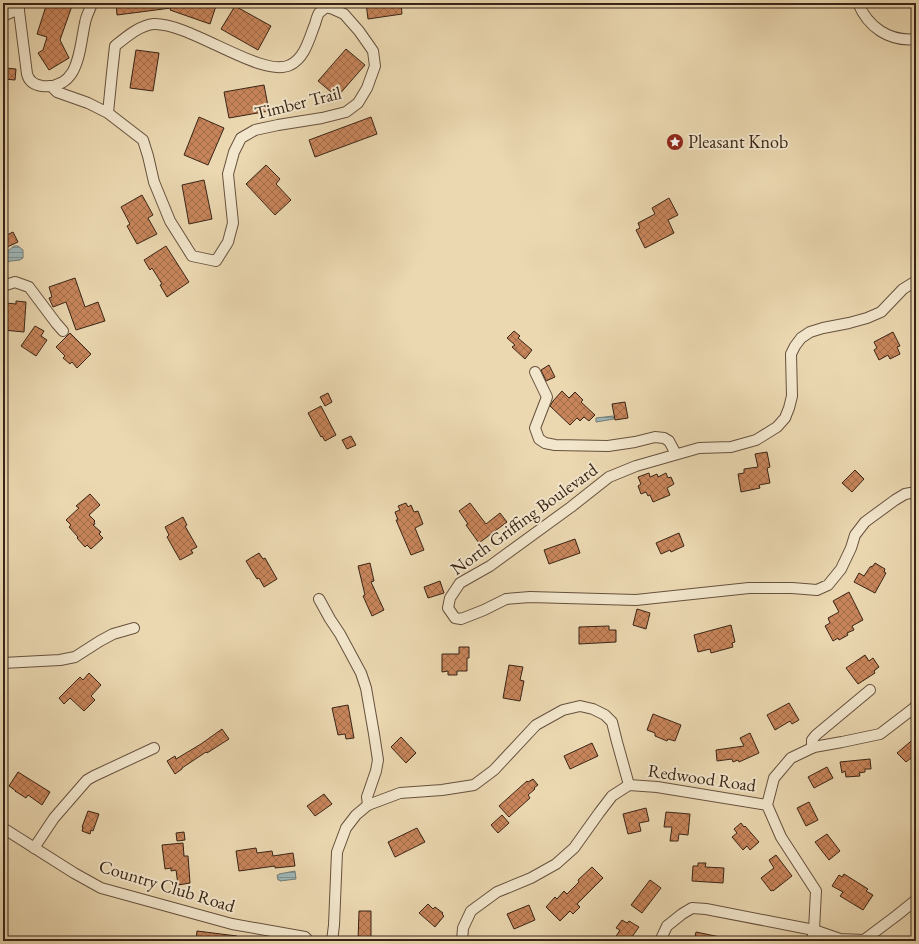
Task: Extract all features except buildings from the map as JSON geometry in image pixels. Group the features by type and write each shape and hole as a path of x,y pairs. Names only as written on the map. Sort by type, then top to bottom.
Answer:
{"street":[{"path":"51,86 63,83 73,71 78,57 85,21 92,3"},
{"path":"858,3 861,12 876,29 886,35 899,39 916,39"},
{"path":"3,16 18,6"},
{"name":"Timber Trail","path":"18,6 28,79 34,84 51,86 57,92 88,103 108,113 143,140 154,182 170,221 192,256 216,261 228,242 233,223 228,174 234,152 241,138 255,130 270,126 322,118 346,112 358,103 368,88 375,66 373,51 359,31 344,14 326,7 318,13 304,52 289,66 277,67 260,64 192,34 168,25 154,24 144,27 128,36 115,46 108,113"},
{"name":"North Griffing Boulevard","path":"916,281 903,289 881,312 867,318 810,332 800,338 791,354 792,396 789,408 777,427 756,440 731,447 699,448 636,466 609,477 571,507 490,566 460,583 450,598 448,608 455,618 461,619 506,599 530,597 636,600 749,588 792,588 817,590 828,585 842,568 855,535 865,522 905,494 916,492"},
{"path":"3,286 15,282 30,287 63,331"},
{"path":"535,372 547,397 535,428 539,439 545,443 555,445 608,446 655,437 664,438 669,441 676,454"},
{"path":"319,599 361,673 366,688 378,760 376,771 367,797 368,805"},
{"path":"3,663 60,660 75,657 113,634 134,628"},
{"path":"812,748 812,740 816,735 870,690"},
{"path":"812,941 816,891 781,837 767,805 774,778 791,758 812,748 880,734 916,705"},
{"path":"332,941 337,852 346,828 356,814 368,805 400,793 442,790 474,785 494,770 536,725 563,710 580,706 593,709 605,715 612,722 616,742 629,785"},
{"path":"34,848 54,818 87,780 154,748"},
{"name":"Redwood Road","path":"462,941 463,928 471,912 497,892 531,878 556,864 574,848 612,796 629,785 658,787 767,805"},
{"name":"Country Club Road","path":"3,828 74,873 101,888 232,924 306,937 309,941"},
{"path":"660,941 667,926 692,908 706,909 814,930 840,940 864,940 916,900"}],"water":[{"path":"14,246 18,246 23,250 23,258 20,260 3,263 3,253"},
{"path":"613,416 614,419 596,422 596,418"},
{"path":"295,871 296,879 278,880 277,875"}],"place":[{"name":"Pleasant Knob","path":"675,142"}]}
